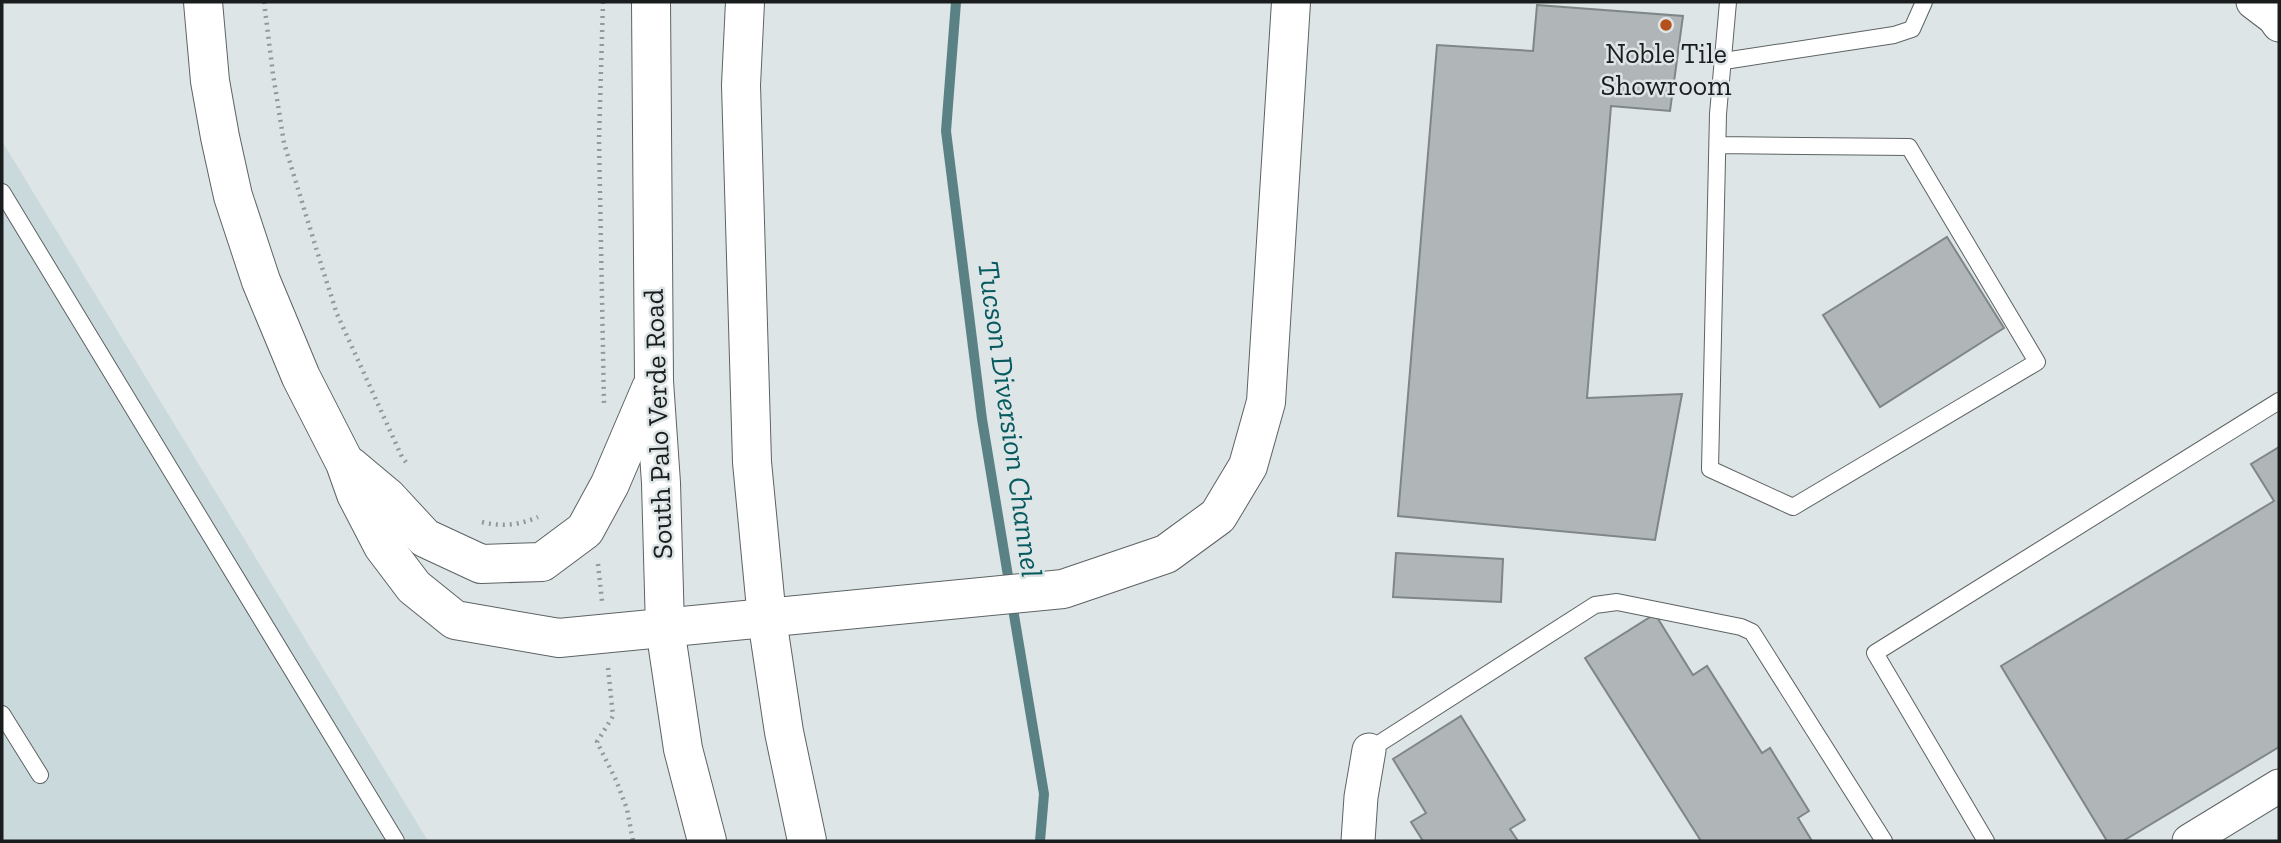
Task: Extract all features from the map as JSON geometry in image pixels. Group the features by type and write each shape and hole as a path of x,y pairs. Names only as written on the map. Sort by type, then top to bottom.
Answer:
{"main road":[{"path":"203,2 210,81 233,196 261,281 296,365 383,546 414,587 455,620 559,638 767,620 1063,589 1166,554 1218,516 1248,466 1266,402 1291,2"},
{"name":"South Palo Verde Road","path":"651,2 654,382 661,483 665,628 683,749 707,841"},
{"path":"745,2 741,86 752,462 767,620 784,732 807,841"},
{"path":"345,463 387,497 425,538 481,564 542,562 585,530 610,484 654,382"}],"street":[{"path":"1357,841 1369,750"},
{"path":"2189,841 2279,786"}],"lane":[{"path":"1718,145 1909,147 2037,362 1793,507 1710,469 1718,114 1728,2"},
{"path":"1724,61 1894,35 1912,29 1924,2"},
{"path":"2,192 396,841"},
{"path":"1986,841 1875,653 2279,401"},
{"path":"1369,750 1595,605 1617,602 1741,627 1752,632 1884,841"},
{"path":"2,714 40,775"}],"path":[{"path":"264,2 284,142 320,261 337,314 402,457 410,467"},
{"path":"603,2 599,139 603,413"},
{"path":"479,522 492,525 524,523 546,514"},
{"path":"613,716 597,742 623,799 634,841"}],"shaded area":[{"path":"2,141 428,841 2,841"}],"building":[{"path":"1537,5 1683,16 1670,111 1611,106 1587,398 1682,394 1655,540 1398,516 1437,45 1533,51"},
{"path":"1947,237 2004,328 1880,407 1823,315"},
{"path":"2279,447 2279,747 2123,841 2107,841 2001,666 2274,501 2251,464"},
{"path":"1396,553 1503,559 1501,602 1393,597"},
{"path":"1655,614 1693,675 1707,666 1762,753 1770,748 1809,811 1798,818 1812,841 1701,841 1585,658"},
{"path":"1461,716 1525,820 1510,829 1518,841 1423,841 1411,822 1426,813 1393,759"}],"waterway":[{"name":"Tucson Diversion Channel","path":"956,2 946,131 982,419 1010,588"},
{"name":"Tucson Diversion Channel","path":"1012,603 1044,794 1040,841"}],"place":[{"name":"Noble Tile Showroom","path":"1666,25"}]}
